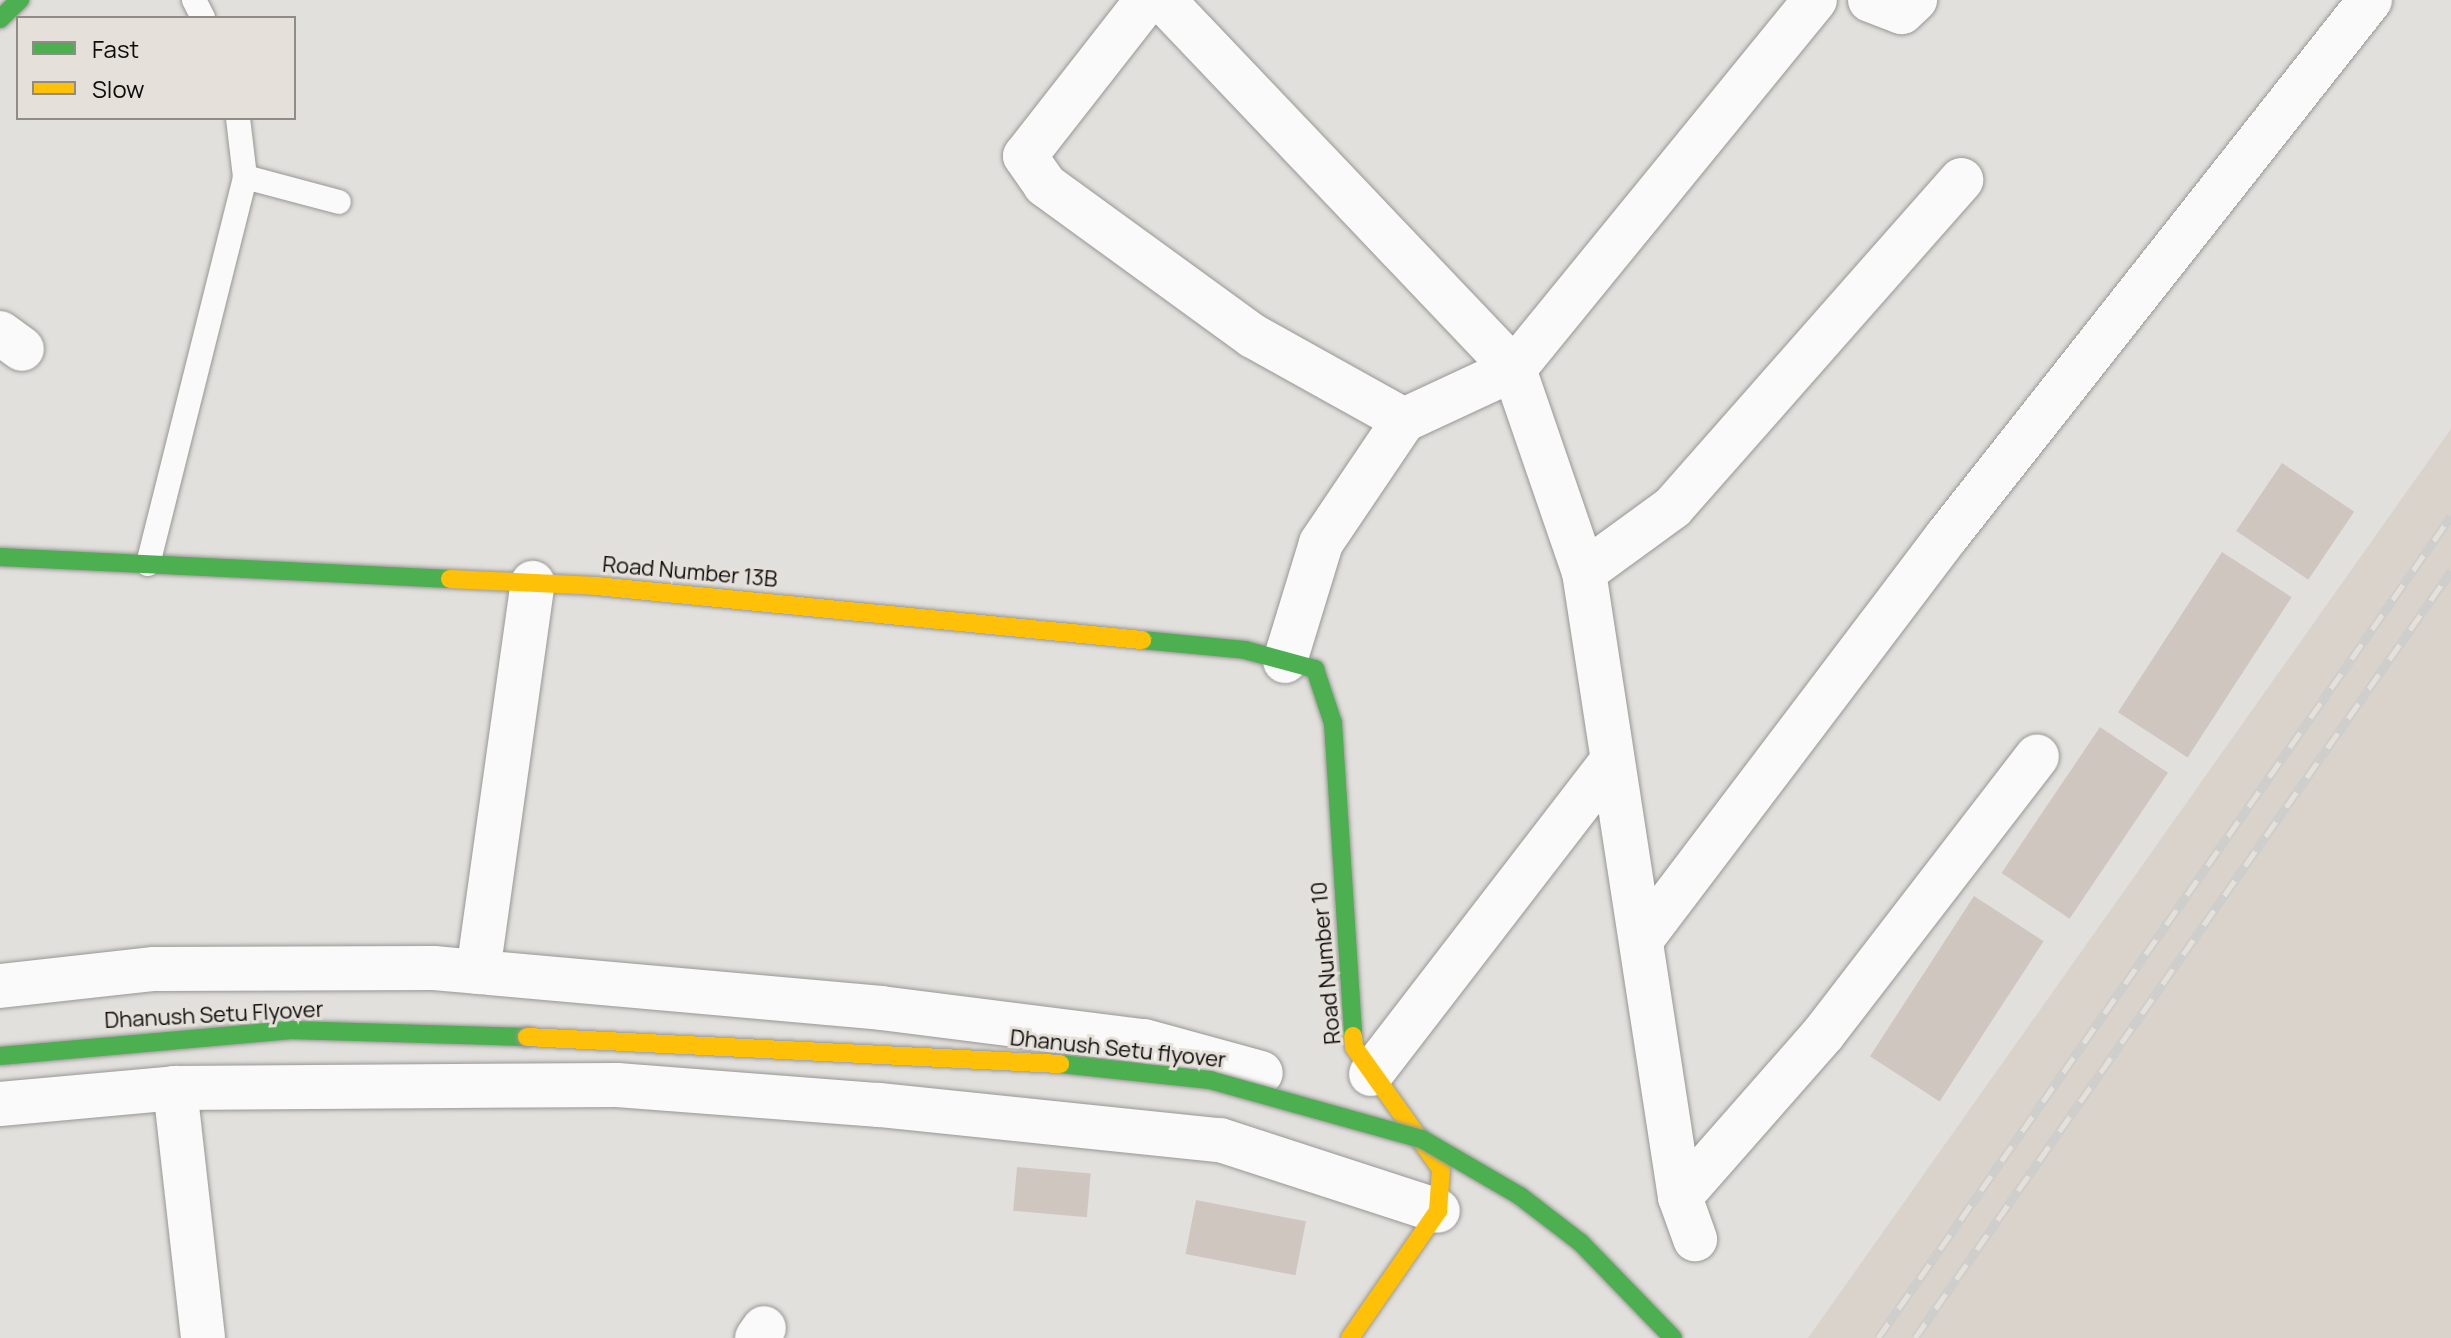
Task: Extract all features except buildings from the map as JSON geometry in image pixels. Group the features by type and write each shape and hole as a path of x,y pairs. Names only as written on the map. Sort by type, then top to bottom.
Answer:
{"street":[{"path":"0,19 20,0"},
{"path":"1147,0 1025,156 1045,185 1253,336 1404,420"},
{"path":"1163,0 1514,369 1584,572 1680,1197 1695,1239"},
{"path":"1285,661 1321,543 1404,420 1514,369 1815,0"},
{"path":"1870,0 1902,12 1915,0"},
{"path":"1641,940 1947,536 2370,0"},
{"path":"1584,572 1673,507 1961,180"},
{"name":"Road Number 13B","path":"0,557 533,583 1245,650 1315,669 1333,723"},
{"path":"478,972 533,583"},
{"name":"Road Number 10","path":"1333,723 1354,1047 1382,1092 1441,1169 1438,1211"},
{"path":"1680,1197 1824,1033 2037,756"},
{"path":"0,986 154,969 478,972 881,1008 1144,1041 1382,1092 1612,761"},
{"name":"Dhanush Setu Flyover","path":"0,1056 289,1030 527,1037"},
{"name":"Dhanush Setu flyover","path":"527,1037 1051,1063 1210,1080 1314,1106 1422,1139 1520,1196 1581,1243 1673,1338"},
{"path":"0,1104 175,1088 617,1085 879,1105 1220,1140 1438,1211 1350,1338"},
{"path":"175,1088 203,1338"}],"lane":[{"path":"148,564 245,177 238,120"},
{"path":"245,177 339,202"}],"shaded area":[{"path":"2451,429 2451,1338 1808,1338 2158,843"}],"railway":[{"path":"1878,1338 2451,516"},
{"path":"1915,1338 2451,571"}],"traffic: fast":[{"path":"0,19 20,0"},
{"path":"0,557 450,579"},
{"path":"1142,640 1245,650 1315,669 1333,723 1353,1036"},
{"path":"0,1056 289,1030 527,1037"},
{"path":"1060,1064 1210,1080 1422,1139 1520,1196 1581,1243 1673,1338"}],"traffic: slow":[{"path":"450,579 596,586 1142,640"},
{"path":"1350,1338 1438,1211 1441,1169 1354,1047 1353,1036"},
{"path":"527,1037 1060,1064"}]}
